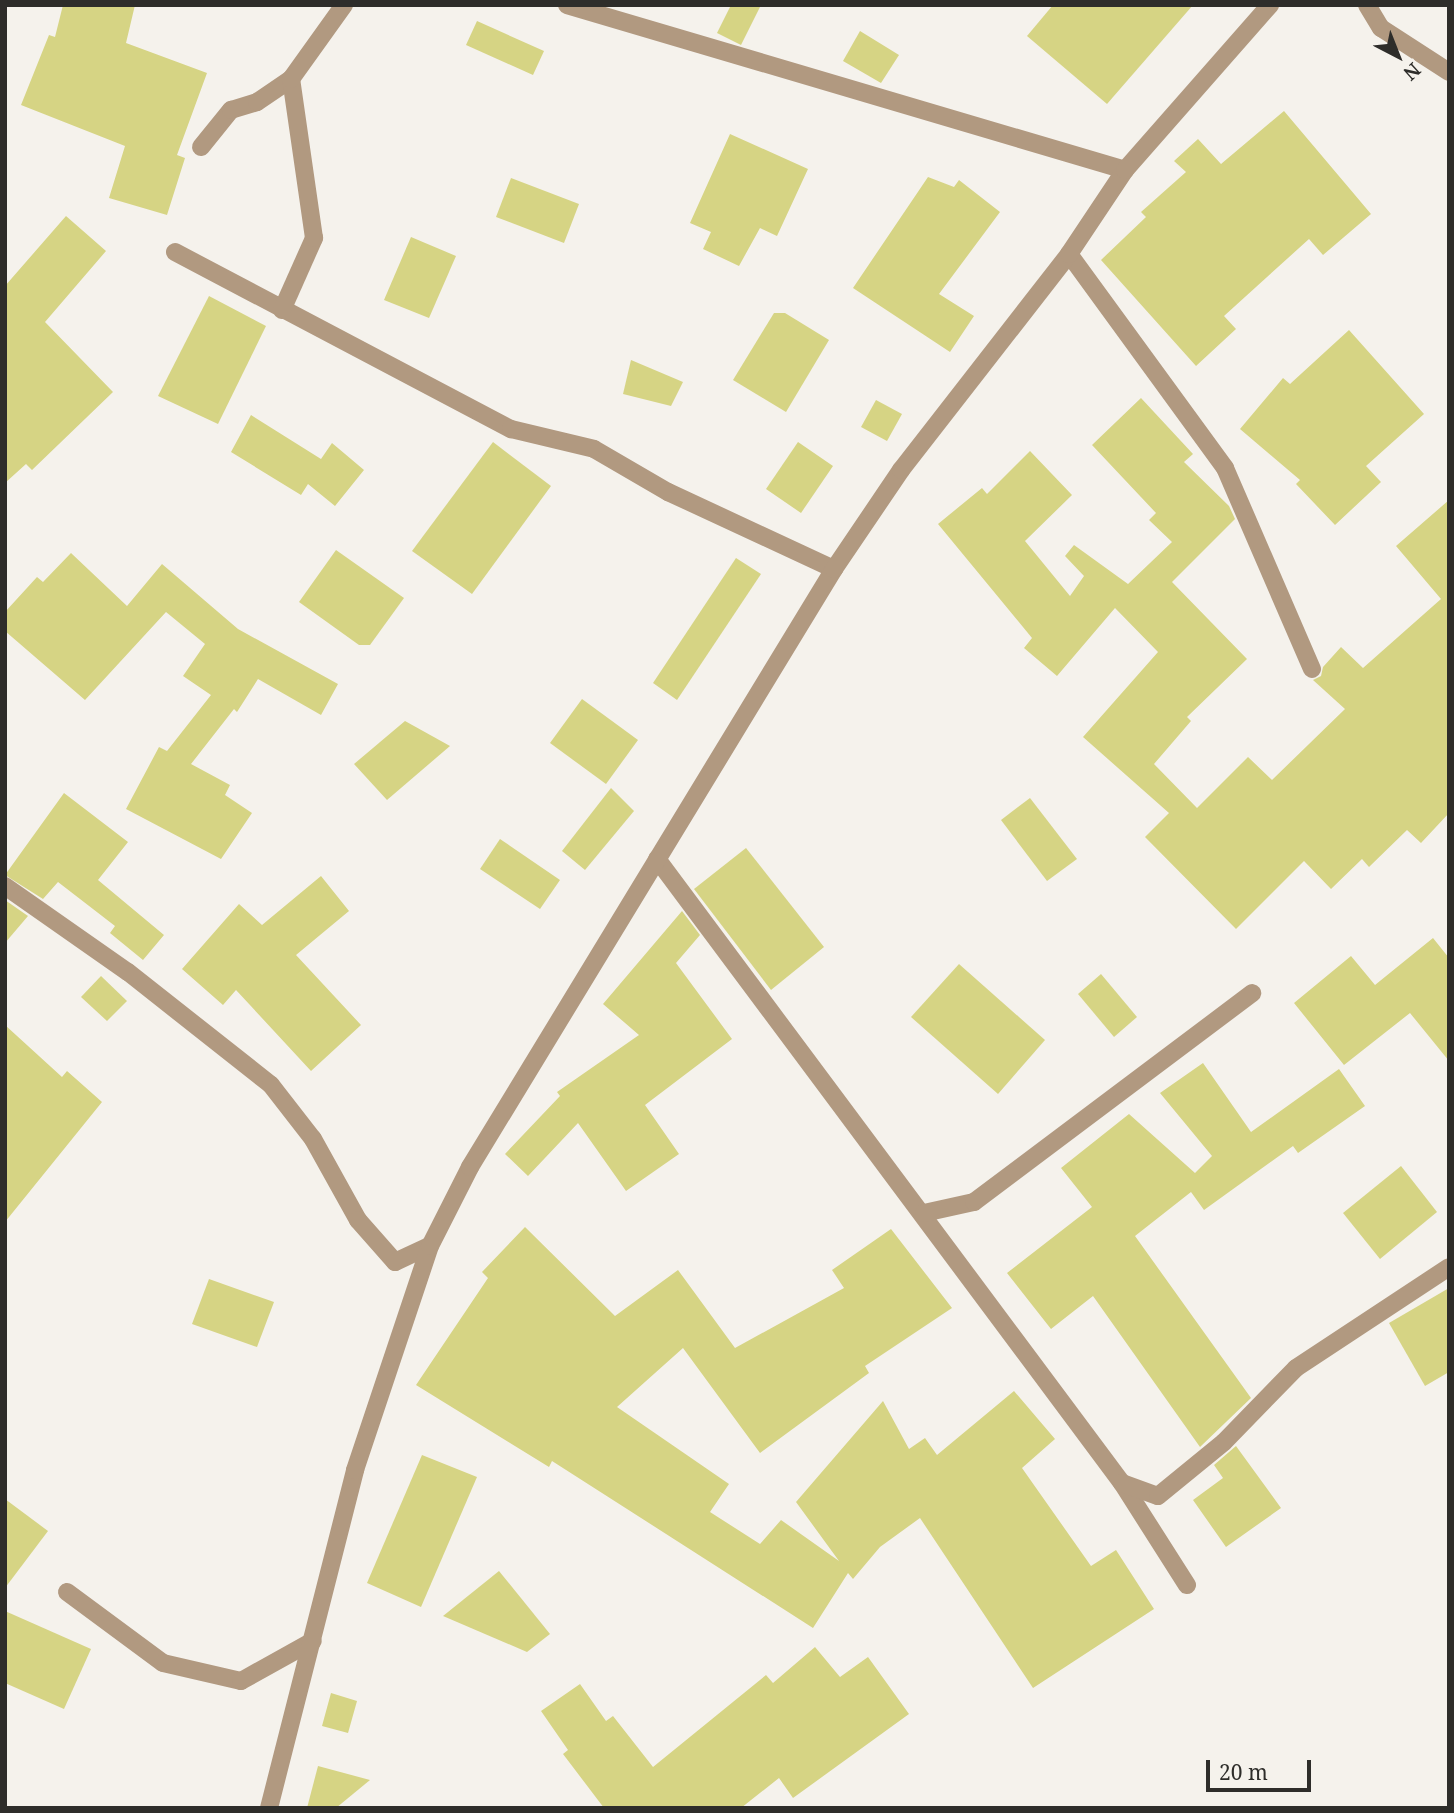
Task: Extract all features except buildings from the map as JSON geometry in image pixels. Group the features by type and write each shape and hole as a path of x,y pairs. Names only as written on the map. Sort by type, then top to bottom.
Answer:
{"street":[{"path":"201,147 231,110 257,102 291,79 344,5"},
{"path":"567,5 1125,170"},
{"path":"269,1808 355,1470 430,1246 470,1167 835,569 901,470 1069,254 1125,170 1270,5"},
{"path":"1367,5 1381,28 1449,72"},
{"path":"282,310 314,238 291,79"},
{"path":"175,252 511,429 594,449 668,492 835,569"},
{"path":"1069,254 1224,468 1312,669"},
{"path":"657,859 924,1213 1122,1483 1187,1585"},
{"path":"5,886 128,972 271,1085 313,1139 358,1220 395,1262 430,1246"},
{"path":"924,1213 974,1202 1252,993"},
{"path":"1122,1483 1158,1496 1224,1442 1296,1368 1449,1267"},
{"path":"67,1592 163,1663 241,1681 313,1641"}]}
